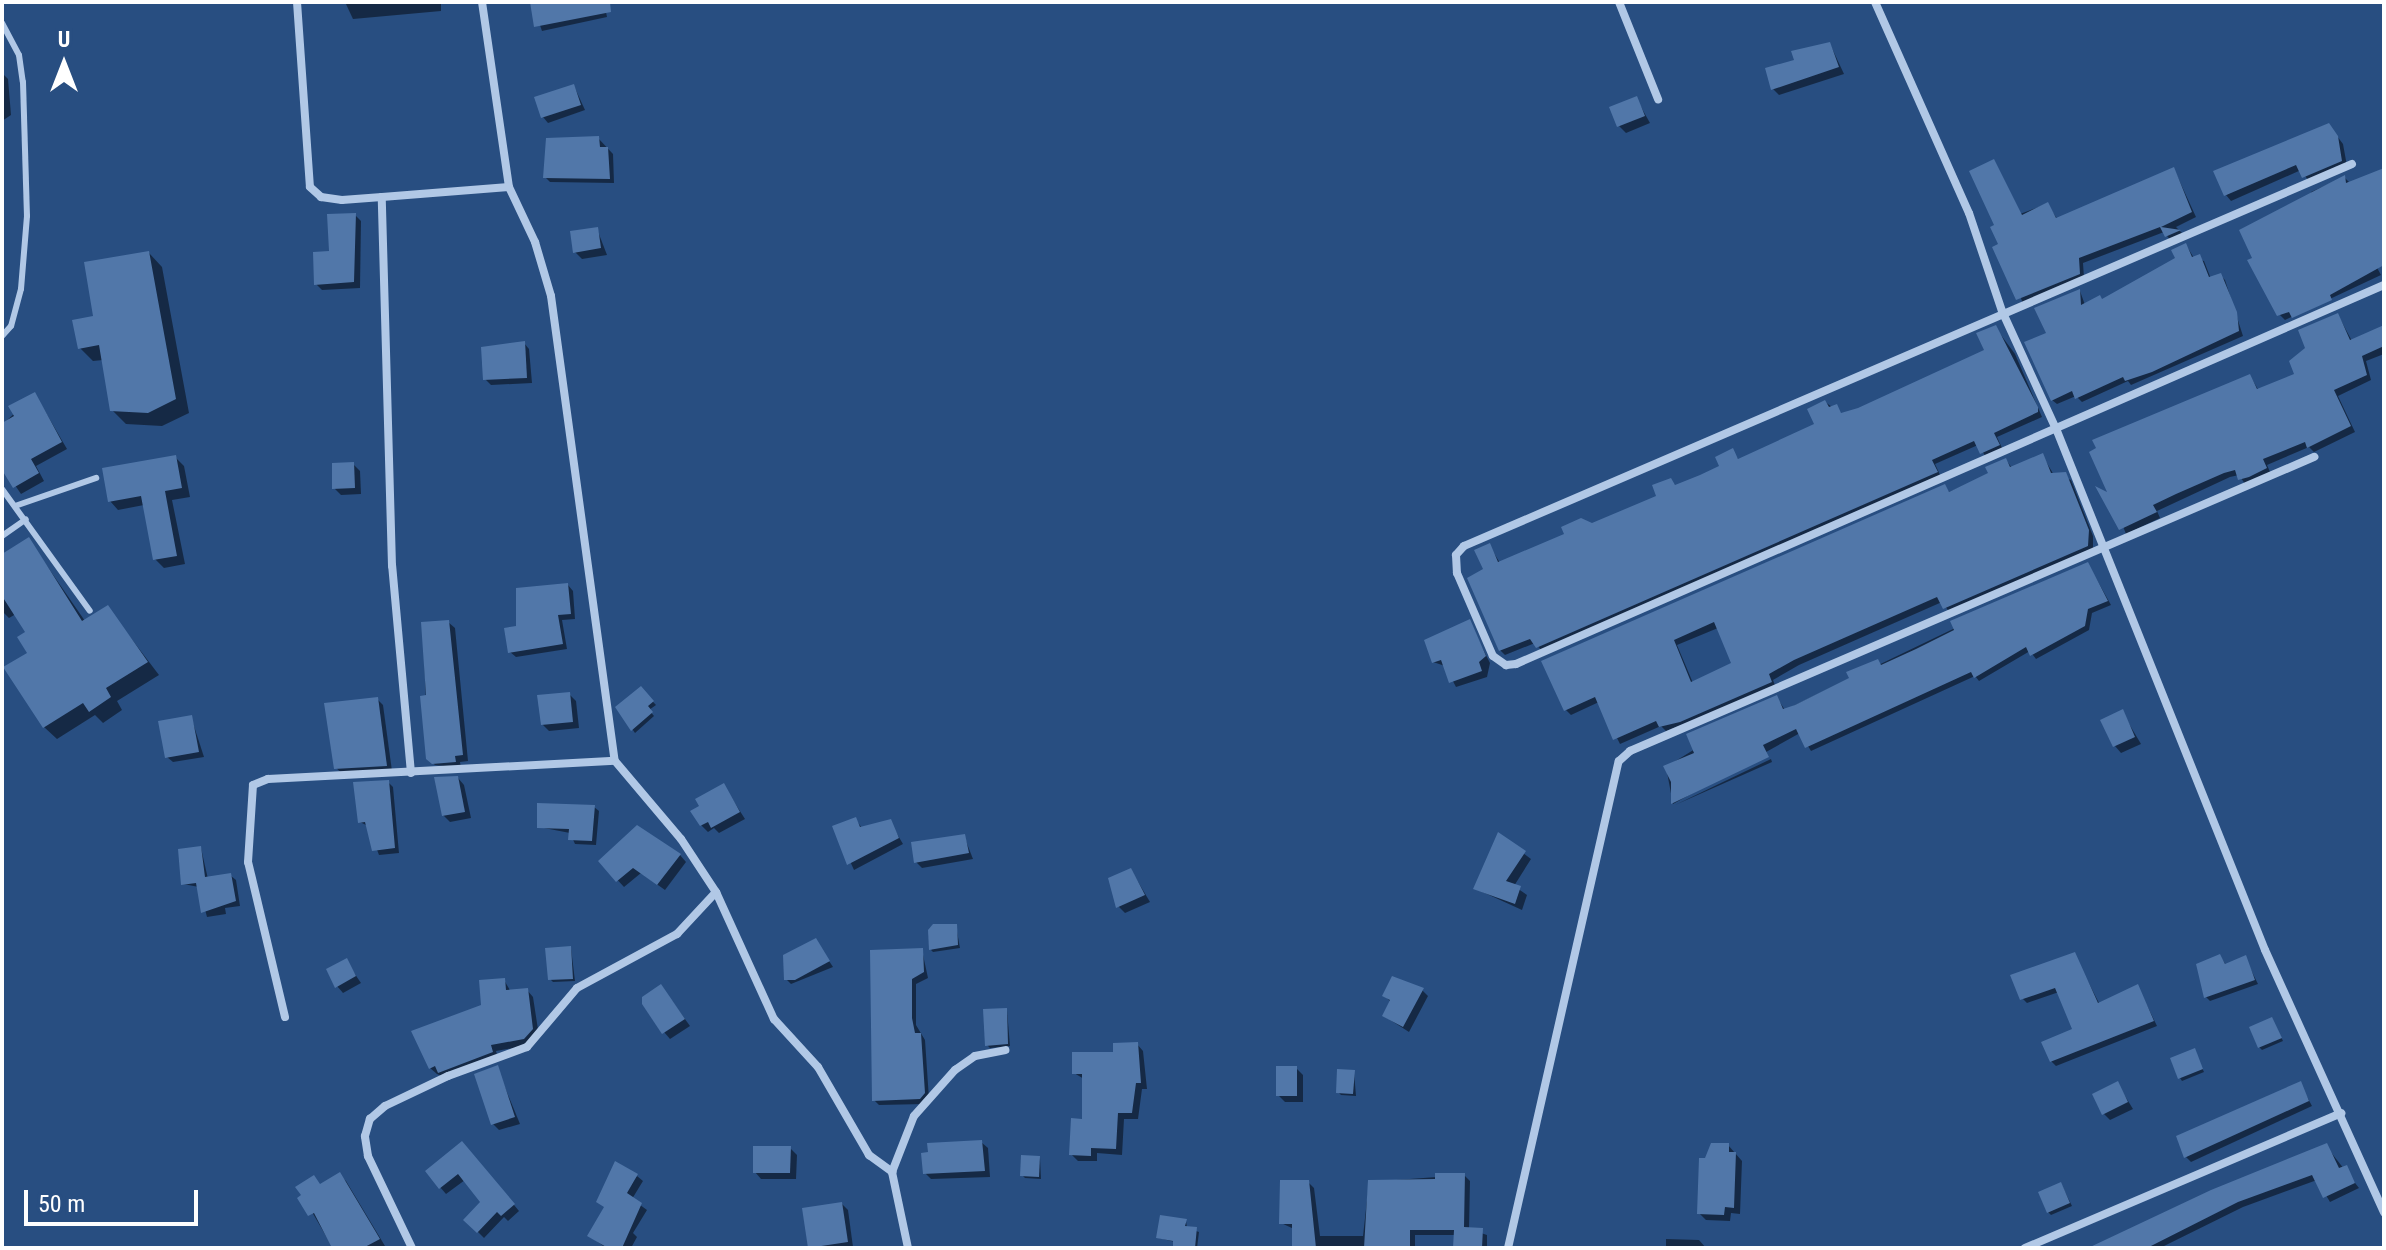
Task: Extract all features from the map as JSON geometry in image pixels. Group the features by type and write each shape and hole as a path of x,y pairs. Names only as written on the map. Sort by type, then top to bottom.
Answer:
{"street":[{"path":"297,2 310,187 321,197 342,200 509,187"},
{"path":"482,2 509,187 535,242 551,296 615,761 681,839 716,892 774,1019 818,1067 869,1155 892,1172"},
{"path":"1619,2 1658,99"},
{"path":"1875,2 1969,213 2002,311 2057,431 2265,950 2384,1212"},
{"path":"2352,164 2002,311 1464,546 1456,555 1457,573 1493,656 1506,665 1530,659 2057,431 2384,285"},
{"path":"382,197 392,566 411,773"},
{"path":"1508,1248 1619,761 1630,751 2314,457"},
{"path":"285,1017 248,862 253,785 268,779 615,761"},
{"path":"412,1248 368,1156 365,1136 370,1119 385,1106 448,1076 527,1047 577,988 677,934 716,892"},
{"path":"908,1248 892,1172 914,1116 932,1091 975,1056 1005,1050"},
{"path":"2025,1248 2341,1113"}],"lane":[{"path":"2,23 19,55 23,82 27,216 21,289 11,326 2,336"},
{"path":"15,506 96,478"},
{"path":"2,489 90,611"},
{"path":"2,536 26,519"}],"building":[{"path":"530,2 610,2 611,12 534,27"},
{"path":"1830,42 1839,67 1771,90 1765,68 1794,60 1791,51"},
{"path":"574,84 581,105 541,118 534,97"},
{"path":"1637,96 1645,116 1617,127 1609,107"},
{"path":"2329,123 2338,136 2342,161 2302,178 2296,165 2224,196 2213,171"},
{"path":"599,136 600,147 608,147 610,179 543,178 546,138"},
{"path":"1994,159 2022,215 2048,202 2056,218 2174,167 2192,212 2161,227 2181,230 2165,237 2160,227 2079,258 2080,274 2016,300 1992,247 1998,244 1990,227 1994,225 1969,171"},
{"path":"2384,168 2384,265 2330,295 2332,300 2292,318 2289,312 2277,316 2247,260 2252,258 2239,230 2345,175 2346,183"},
{"path":"356,213 354,282 314,285 313,252 329,251 327,214"},
{"path":"598,227 601,248 573,253 570,231"},
{"path":"2186,243 2192,257 2200,254 2209,277 2221,273 2237,312 2239,331 2152,372 2125,381 2123,377 2075,399 2072,391 2051,401 2024,342 2046,333 2034,308 2080,289 2081,305 2100,295 2102,299 2175,258 2171,250"},
{"path":"149,251 176,399 148,413 110,411 99,345 78,349 72,320 93,316 84,262"},
{"path":"2338,313 2350,340 2384,325 2384,346 2362,356 2367,375 2334,390 2351,426 2307,448 2305,442 2263,459 2267,468 2249,477 2238,480 2235,470 2176,494 2153,505 2157,512 2119,530 2095,486 2107,492 2089,452 2096,448 2092,440 2250,374 2257,389 2294,374 2289,361 2305,348 2298,330"},
{"path":"1996,325 2038,407 2038,412 1994,433 2000,445 1980,454 1974,441 1932,460 1938,472 1536,648 1530,639 1499,651 1467,578 1483,569 1474,550 1490,543 1498,562 1564,534 1561,527 1581,518 1592,523 1656,496 1652,485 1671,478 1675,485 1700,475 1719,466 1715,457 1733,448 1738,459 1814,424 1807,409 1825,400 1829,407 1837,404 1841,413 1858,408 1984,350 1976,333"},
{"path":"525,341 527,378 483,380 481,347"},
{"path":"35,392 62,442 31,459 39,473 13,488 2,470 2,423 14,416 8,406"},
{"path":"2043,453 2051,473 2066,472 2089,530 2088,546 1943,609 1937,597 1794,660 1769,674 1772,682 1680,722 1659,727 1656,721 1613,740 1595,697 1564,711 1541,661 1945,484 1949,492 1988,473 1985,467 2006,458 2010,467","holes":["1714,622 1731,663 1691,682 1674,640"]},
{"path":"176,455 182,488 165,491 177,556 153,560 141,496 108,502 102,468"},
{"path":"354,462 355,488 332,489 332,463"},
{"path":"29,537 82,621 108,605 148,662 106,688 111,697 89,712 83,703 43,728 3,667 27,653 17,637 25,632 2,596 2,554"},
{"path":"2088,562 2108,601 2088,609 2085,626 2030,656 2026,647 1974,678 1971,672 1805,748 1796,729 1763,745 1769,757 1671,804 1671,782 1663,766 1694,753 1686,734 1777,695 1783,709 1795,705 1849,678 1846,672 1878,659 1881,665 1954,630 1950,621"},
{"path":"568,583 571,614 558,615 563,644 508,653 504,628 516,626 516,588"},
{"path":"1470,619 1486,656 1479,662 1482,671 1449,683 1441,660 1432,663 1424,640"},
{"path":"449,620 463,755 455,756 456,762 432,764 426,759 420,696 426,695 421,622"},
{"path":"641,686 654,701 648,706 653,712 631,731 615,707"},
{"path":"570,692 573,722 541,725 537,695"},
{"path":"378,697 387,766 334,769 324,703"},
{"path":"2123,709 2135,737 2113,747 2100,720"},
{"path":"192,715 199,752 165,758 158,721"},
{"path":"458,776 465,812 442,816 434,777"},
{"path":"389,780 395,848 372,851 365,822 358,823 353,782"},
{"path":"724,783 740,812 711,828 708,822 700,826 690,811 699,806 695,799"},
{"path":"537,803 595,805 592,841 568,840 569,829 537,828"},
{"path":"856,817 860,827 891,819 899,838 847,865 832,826"},
{"path":"637,825 681,854 657,885 633,868 616,882 598,861"},
{"path":"1498,832 1526,851 1506,881 1521,886 1515,904 1473,889"},
{"path":"965,834 969,853 914,863 911,842"},
{"path":"201,846 205,877 231,873 236,901 201,913 196,883 181,885 178,849"},
{"path":"1131,868 1145,895 1116,908 1108,878"},
{"path":"933,924 957,924 958,945 929,950 928,930"},
{"path":"816,938 830,961 795,980 784,980 783,955"},
{"path":"571,946 573,979 548,980 545,948"},
{"path":"923,948 924,972 912,979 912,1018 915,1033 921,1033 925,1093 920,1099 872,1101 870,950"},
{"path":"2075,952 2098,1003 2138,984 2154,1021 2050,1062 2041,1042 2072,1029 2055,988 2020,1000 2010,975"},
{"path":"2220,954 2225,964 2246,955 2255,980 2204,998 2196,964"},
{"path":"347,958 356,976 335,988 326,969"},
{"path":"1392,976 1424,988 1403,1027 1382,1016 1390,1000 1382,996"},
{"path":"505,978 506,990 528,988 533,1029 524,1039 491,1045 493,1052 438,1073 435,1066 429,1069 411,1031 481,1005 479,980"},
{"path":"661,984 685,1019 662,1034 642,1004 642,997"},
{"path":"1007,1008 1008,1044 985,1046 983,1009"},
{"path":"2272,1017 2282,1038 2258,1048 2249,1027"},
{"path":"1138,1042 1141,1083 1136,1083 1132,1113 1118,1113 1116,1149 1091,1148 1091,1156 1069,1155 1071,1118 1082,1119 1082,1074 1072,1074 1072,1052 1113,1052 1113,1043"},
{"path":"2195,1048 2203,1069 2178,1079 2170,1058"},
{"path":"498,1065 515,1117 491,1125 474,1074"},
{"path":"1276,1066 1297,1066 1297,1096 1276,1096"},
{"path":"1337,1069 1355,1070 1353,1094 1336,1093"},
{"path":"2118,1081 2128,1102 2102,1115 2092,1094"},
{"path":"2301,1081 2309,1101 2184,1158 2176,1136"},
{"path":"982,1140 985,1171 923,1174 921,1153 928,1152 927,1143"},
{"path":"462,1141 515,1204 501,1216 497,1212 477,1233 463,1220 480,1202 458,1174 439,1189 425,1171"},
{"path":"1711,1143 1729,1143 1729,1152 1736,1152 1734,1208 1725,1207 1724,1215 1697,1214 1699,1158 1705,1158"},
{"path":"2327,1143 2339,1168 2347,1165 2355,1183 2323,1198 2312,1175 2238,1202 2147,1248 2088,1248 2211,1190"},
{"path":"753,1146 791,1146 790,1173 753,1173"},
{"path":"1021,1155 1040,1156 1039,1177 1020,1176"},
{"path":"615,1161 638,1174 627,1193 642,1203 622,1248 608,1248 587,1236 604,1207 596,1202"},
{"path":"340,1172 380,1239 363,1248 332,1248 314,1213 308,1216 297,1198 301,1195 295,1187 314,1175 320,1184"},
{"path":"1435,1173 1465,1173 1464,1227 1483,1228 1482,1248 1453,1248 1454,1230 1410,1230 1410,1248 1364,1248 1368,1180 1435,1179"},
{"path":"1280,1180 1309,1180 1316,1248 1292,1248 1292,1224 1279,1224"},
{"path":"2061,1182 2070,1203 2047,1213 2038,1192"},
{"path":"842,1202 848,1242 808,1248 802,1208"},
{"path":"1160,1215 1187,1219 1185,1226 1197,1227 1195,1248 1173,1248 1173,1241 1156,1238"}]}
